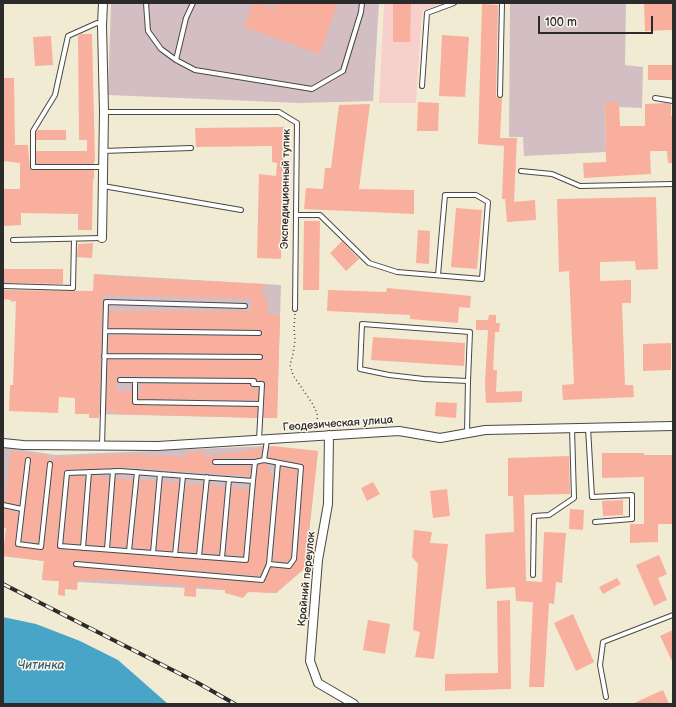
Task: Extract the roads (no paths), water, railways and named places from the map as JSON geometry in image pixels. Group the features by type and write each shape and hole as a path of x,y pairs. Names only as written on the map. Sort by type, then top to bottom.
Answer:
{"street":[{"path":"102,238 104,112 102,25 103,3"},
{"name":"Геодезическая улица","path":"3,442 23,445 158,446 399,431 440,438 485,430 673,426"},
{"name":"Крайний переулок","path":"328,435 328,504 318,560 310,661 318,683 354,704"}],"lane":[{"path":"146,3 148,31 161,49 176,60 195,70 312,89 343,71 361,12 362,3"},
{"path":"176,60 186,18 193,3"},
{"path":"422,86 427,13 454,3"},
{"path":"500,95 502,3"},
{"path":"102,25 96,23 68,36 55,95 33,131 33,167 103,167"},
{"path":"655,98 673,101"},
{"name":"Экспедиционный тупик","path":"104,112 279,112 298,123 295,309"},
{"path":"103,151 191,148"},
{"path":"521,171 552,174 580,186 673,184"},
{"path":"103,186 241,210"},
{"path":"296,214 320,215 369,263 396,272 482,279 488,202 476,195 445,195 438,275"},
{"path":"13,240 102,238"},
{"path":"3,286 73,288 74,239"},
{"path":"102,446 106,302 245,306"},
{"path":"466,433 470,332 362,324 360,369 424,379 468,381"},
{"path":"105,331 259,333"},
{"path":"104,356 260,357"},
{"path":"120,380 254,381 253,384 262,384 261,404 264,460"},
{"path":"135,380 135,402 261,404"},
{"path":"533,575 534,516 549,515 574,498 572,428"},
{"path":"588,428 592,497 632,495 632,519 595,522"},
{"path":"28,460 18,544 40,547 50,464"},
{"path":"215,462 255,462 264,460 301,467 294,560 289,566 269,564"},
{"path":"253,481 137,472 113,471 67,473 60,546 246,560 255,462"},
{"path":"76,564 262,580 269,564 278,462"},
{"path":"107,549 113,471"},
{"path":"83,548 89,472"},
{"path":"129,551 137,472"},
{"path":"153,553 160,474"},
{"path":"175,555 183,476"},
{"path":"199,556 207,477"},
{"path":"222,558 229,479"},
{"path":"3,505 22,509"},
{"path":"606,697 600,665 603,642 673,615"}],"water":[{"name":"Читинка","path":"3,617 36,624 80,641 118,660 168,704 4,704"}],"railway":[{"path":"3,584 198,683 235,704"}]}
